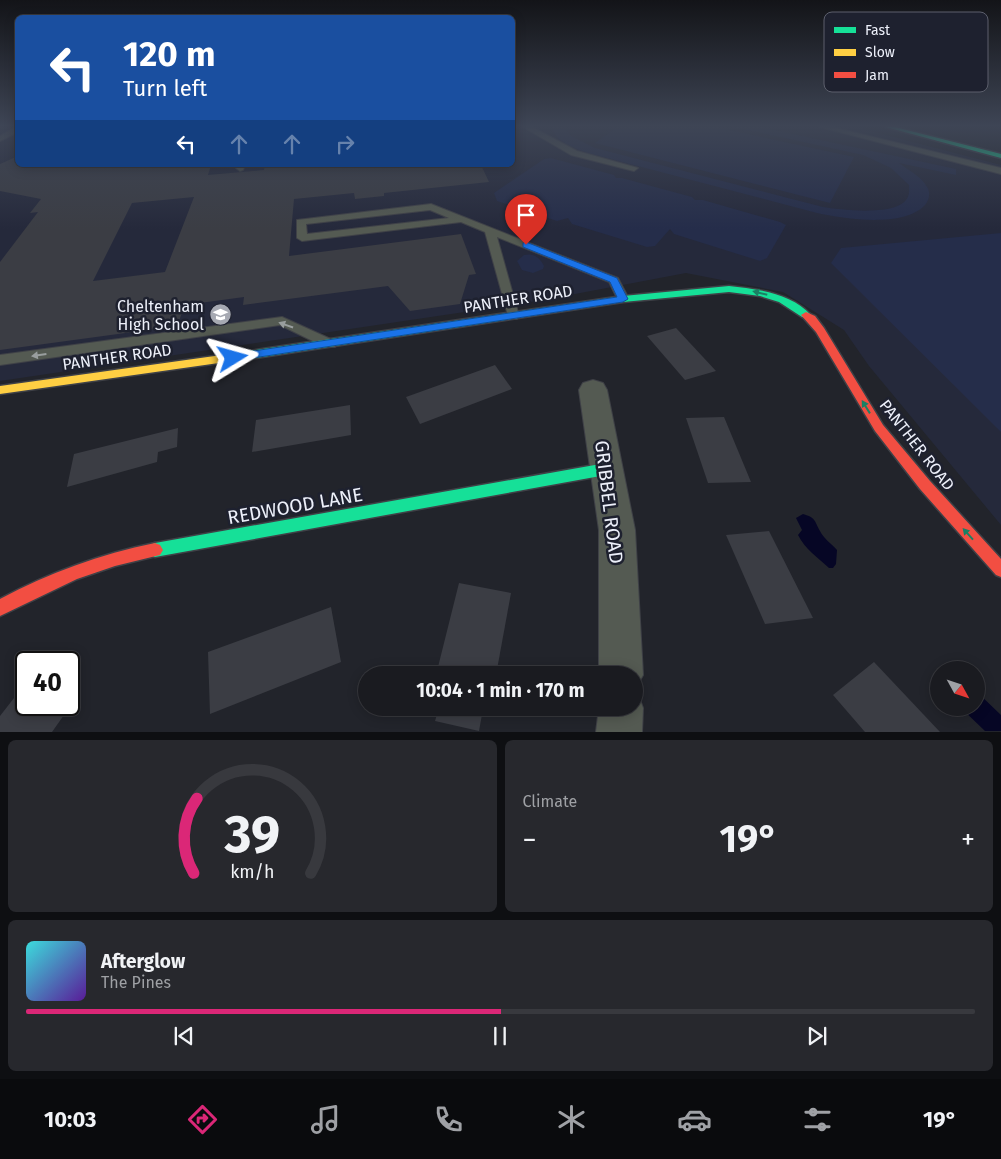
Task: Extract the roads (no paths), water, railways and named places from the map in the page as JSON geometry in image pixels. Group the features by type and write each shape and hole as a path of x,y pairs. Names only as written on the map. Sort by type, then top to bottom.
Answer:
{"street":[{"name":"PANTHER ROAD","path":"0,390 330,344 623,299 729,289 762,293 798,308 811,318 879,428 925,485 1001,570"},
{"name":"GRIBBEL ROAD","path":"592,390 617,530 621,666"},
{"name":"REDWOOD LANE","path":"0,608 44,584 91,565 136,553 606,469"},
{"path":"619,732 620,716"}],"lane":[{"path":"607,161 634,168"},
{"path":"962,161 1001,171"},
{"path":"462,219 302,238 301,222 431,207 462,219 490,231 614,280 623,299"},
{"path":"490,231 513,316"},
{"path":"0,360 282,321 330,344"}],"place":[{"name":"Cheltenham High School","path":"220,315"}]}
